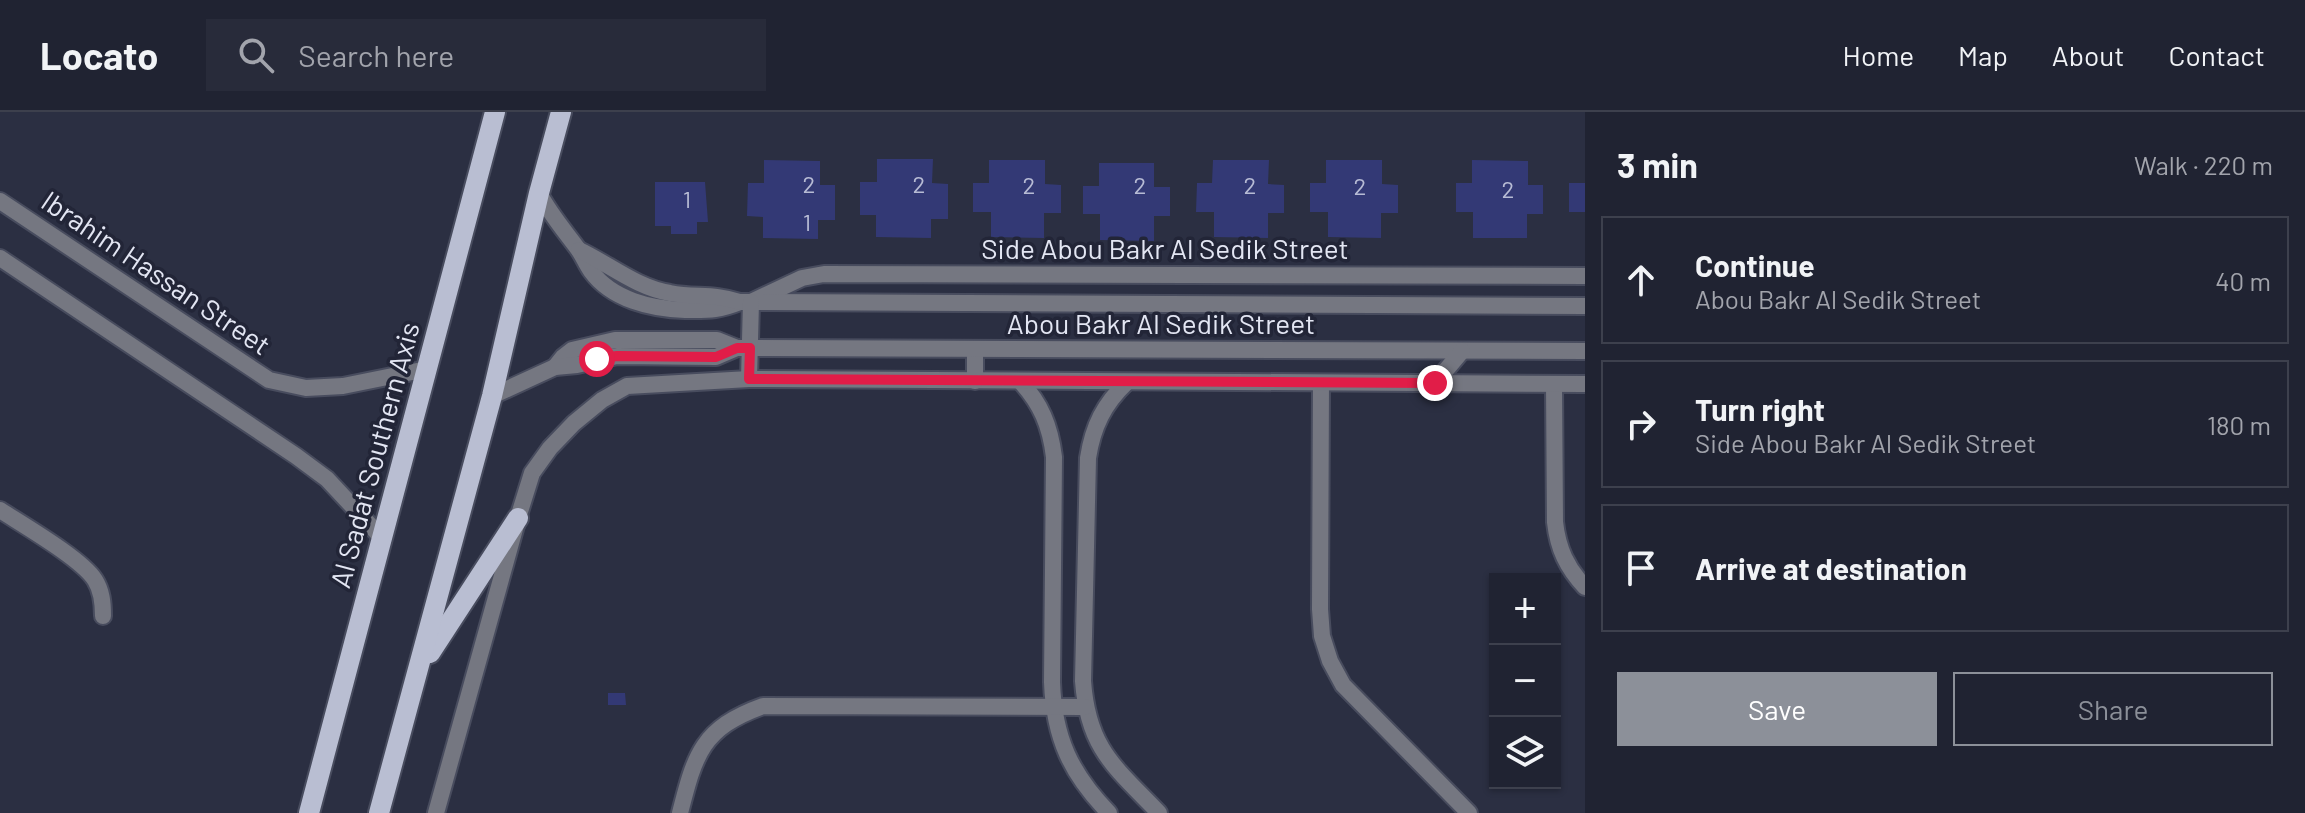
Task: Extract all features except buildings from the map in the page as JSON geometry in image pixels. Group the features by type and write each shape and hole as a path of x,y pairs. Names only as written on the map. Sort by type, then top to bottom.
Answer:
{"main road":[{"name":"Al Sadat Southern Axis","path":"309,813 495,112"},
{"path":"379,813 492,396 561,112"},
{"path":"417,673 518,518"}],"street":[{"name":"Abou Bakr Al Sedik Street","path":"539,193 550,214 579,250 652,288 670,293 719,295 745,302 1585,306"},
{"name":"Ibrahim Hassan Street","path":"0,201 269,380 306,388 343,386 427,369"},
{"path":"0,258 296,456 327,479 382,538"},
{"name":"Side Abou Bakr Al Sedik Street","path":"745,302 802,278 824,274 1585,276"},
{"path":"745,302 743,348 749,379"},
{"name":"Abou Bakr Al Sedik Street","path":"492,396 555,367 572,350 615,340 717,340 743,348 1585,351"},
{"path":"975,349 975,381"},
{"path":"1435,383 1462,351"},
{"path":"436,813 532,473 566,432 602,400 627,386 749,379 1585,384"},
{"path":"1020,381 1045,415 1052,435 1052,707 1067,756 1080,779 1109,813"},
{"path":"1127,382 1111,397 1099,415 1091,436 1083,681 1085,707 1093,733 1105,755 1159,813"},
{"path":"1321,383 1320,609 1322,636 1330,661 1343,685 1361,705 1469,813"},
{"path":"1554,384 1555,522 1558,543 1565,562 1585,587"},
{"path":"0,510 83,566 96,580 102,597 103,616"},
{"path":"680,813 697,757 713,734 736,716 763,706 1085,707"}],"route":[{"path":"597,359 617,356 716,357 737,348 750,348 749,379 1435,383"}]}
